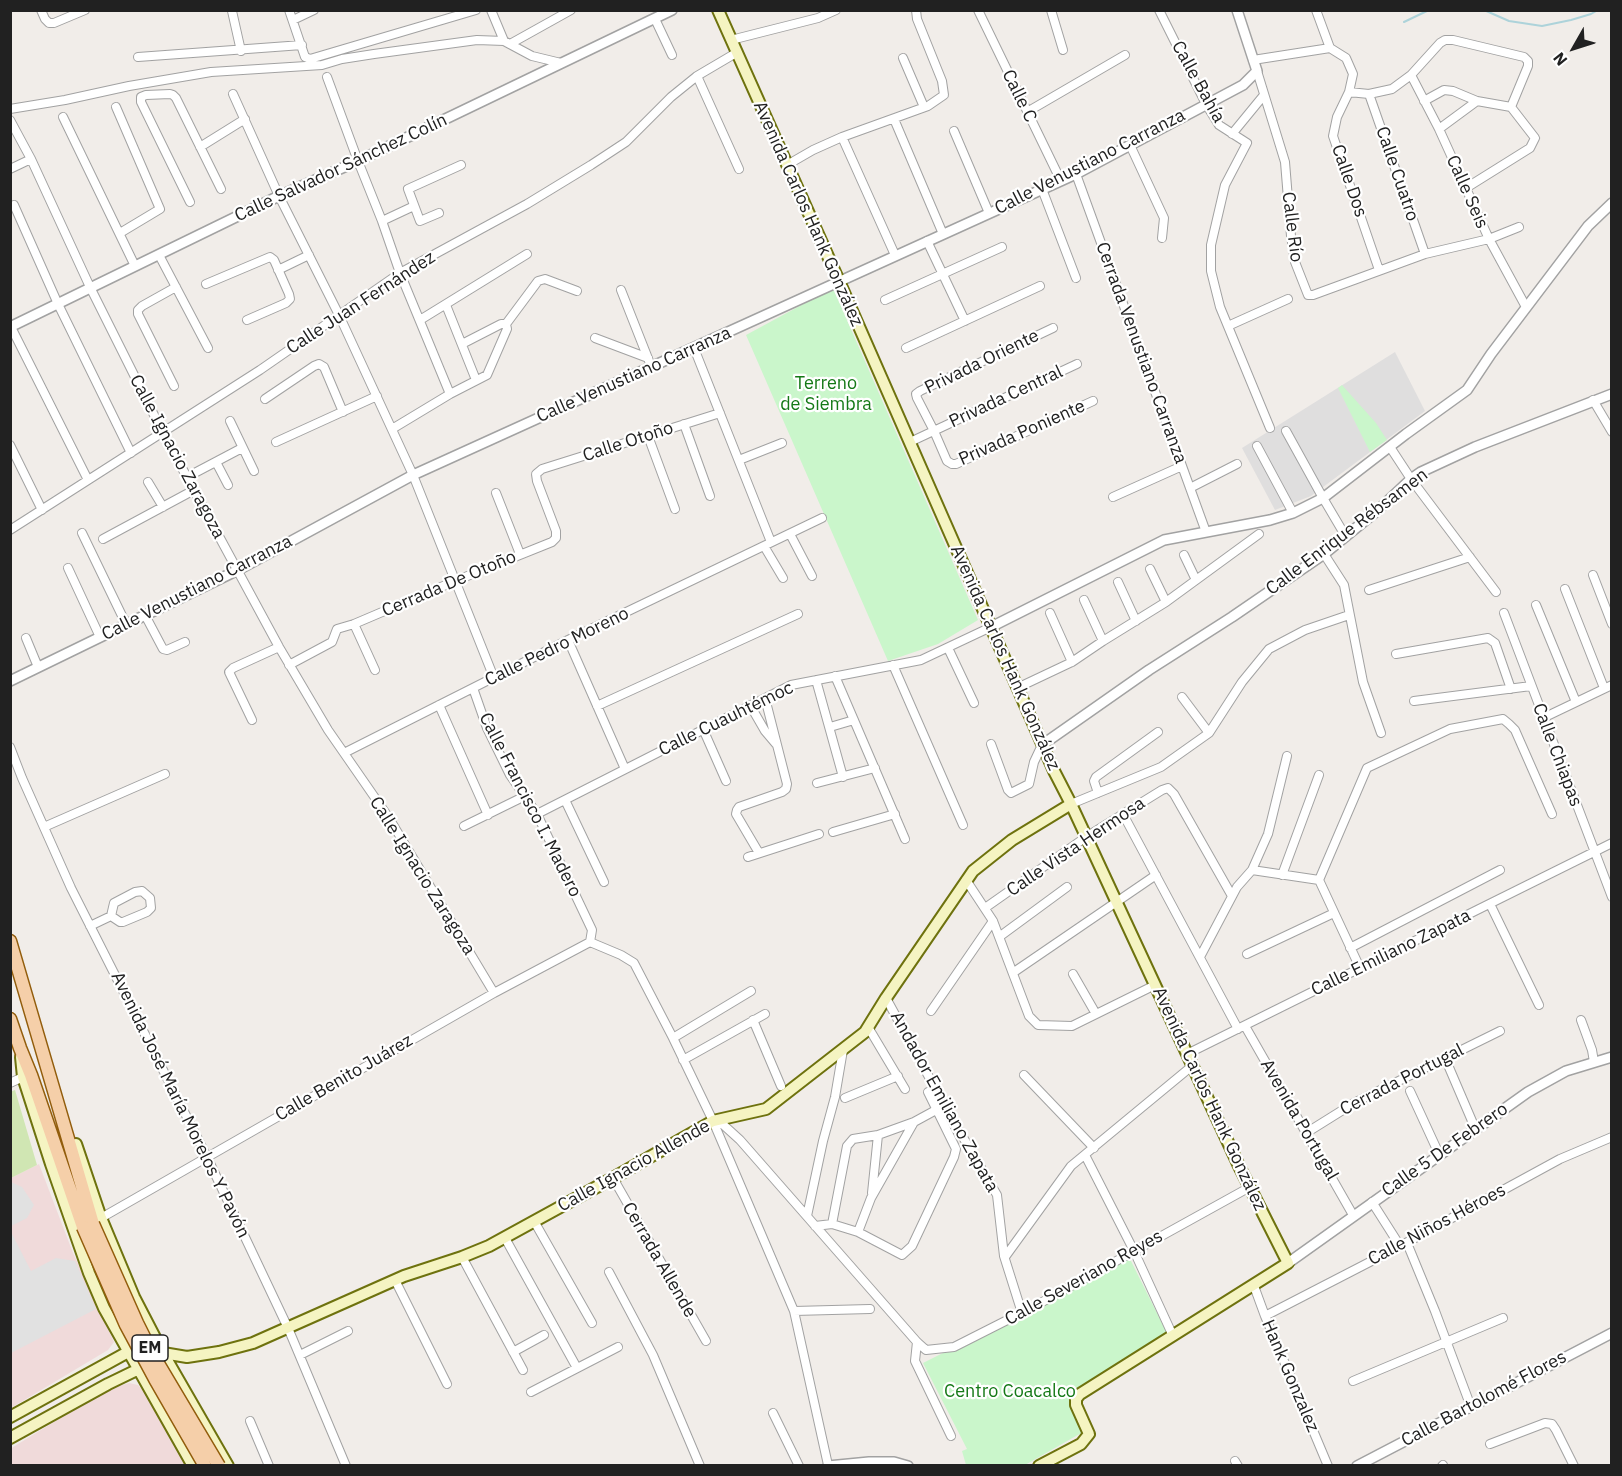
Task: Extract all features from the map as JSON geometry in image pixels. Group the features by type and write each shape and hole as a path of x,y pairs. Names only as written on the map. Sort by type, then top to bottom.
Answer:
{"main road":[{"name":"Avenida Carlos Hank González","path":"718,10 1042,746 1192,1066 1288,1263"},
{"name":"Calle Ignacio Allende","path":"129,1352 163,1353 188,1357 253,1343 404,1276 462,1257 505,1238 716,1121 766,1109 865,1032 973,871 1012,840 1071,804"},
{"name":"EM","path":"10,941 92,1223 126,1325 205,1466"},
{"name":"EM","path":"10,1019 92,1223 137,1323 153,1355 219,1466"},
{"path":"20,1048 23,1077 89,1273 104,1308 193,1466"},
{"path":"92,1223 228,1466"},
{"path":"1039,1466 1081,1444 1089,1434 1076,1405 1080,1394 1288,1263"},
{"path":"104,1308 117,1316 124,1315 132,1308 134,1297"},
{"path":"10,1417 129,1352"},
{"path":"10,1438 108,1383 138,1370 163,1353"},
{"path":"172,1429 178,1419 185,1415 193,1413 198,1415"}],"street":[{"path":"41,10 49,23 85,10"},
{"path":"289,10 307,59 476,10"},
{"path":"293,20 314,10"},
{"path":"490,10 507,42"},
{"path":"507,42 571,10"},
{"name":"Calle Salvador Sánchez Colín","path":"11,326 672,10"},
{"path":"731,40 836,10"},
{"path":"787,165 842,136 924,107 944,95 942,81 917,19 916,10"},
{"name":"Calle C","path":"978,10 1060,181"},
{"path":"1051,10 1063,50"},
{"name":"Calle Bahía","path":"1159,10 1206,104 1219,125 1247,143 1225,185 1211,244 1210,271 1228,326"},
{"name":"Calle Río","path":"1237,10 1285,162 1294,262 1308,295 1425,254 1488,238 1519,227"},
{"path":"1253,60 1329,48 1316,10"},
{"path":"232,11 241,51"},
{"path":"655,19 672,55"},
{"path":"10,109 211,72 322,66 342,59 477,40 507,42 532,56 561,63"},
{"path":"1349,92 1369,94 1392,89 1411,75 1440,44 1446,40 1453,40 1524,57 1528,61 1511,107"},
{"path":"138,57 302,45"},
{"name":"Calle Dos","path":"1329,48 1346,58 1353,74 1349,92 1337,117 1333,136 1379,270"},
{"name":"Calle Juan Fernández","path":"10,530 260,370 400,273 527,204 626,142 671,97 697,76 736,53"},
{"path":"1027,112 1125,56"},
{"path":"903,58 924,107"},
{"name":"Calle Venustiano Carranza","path":"10,681 238,570 413,475 650,362 694,348 1076,174 1243,85 1257,72"},
{"name":"Calle Seis","path":"1411,75 1439,129 1488,238 1526,308"},
{"path":"697,76 739,169"},
{"path":"327,77 400,273 450,394"},
{"path":"1424,101 1444,90 1453,91 1477,101 1511,107 1534,138 1530,148 1466,188"},
{"path":"233,94 279,196 339,315 413,475 494,678"},
{"name":"Calle Cuatro","path":"1369,94 1425,254"},
{"path":"190,202 141,102 141,97 173,95 221,189"},
{"path":"1232,134 1264,95"},
{"path":"1439,129 1477,101"},
{"path":"116,107 160,209 120,232"},
{"path":"63,117 135,266"},
{"path":"200,147 245,119"},
{"path":"894,119 943,234"},
{"name":"Calle Ignacio Zaragoza","path":"12,124 31,159 90,287 162,433 279,647 328,730 389,818 494,993"},
{"path":"954,131 989,213"},
{"path":"842,136 895,255"},
{"path":"1130,145 1164,218 1162,238"},
{"path":"10,169 31,159"},
{"path":"439,213 420,221 408,189 461,165"},
{"name":"Cerrada Venustiano Carranza","path":"1076,174 1206,532"},
{"path":"1042,189 1076,279"},
{"path":"991,627 1164,540 1270,520 1293,513 1323,498 1467,390 1491,354 1588,226 1611,203"},
{"path":"14,205 58,304 131,453"},
{"path":"382,221 414,206"},
{"path":"927,241 965,321"},
{"path":"885,300 1002,247"},
{"path":"420,320 527,254"},
{"path":"159,255 208,348"},
{"path":"278,270 309,255"},
{"path":"206,284 270,257 274,260 290,294 290,299 286,303 247,320"},
{"path":"392,429 487,375 507,329 506,324 538,281 545,279 577,291"},
{"path":"906,348 1040,286"},
{"path":"174,386 138,310 176,287"},
{"path":"621,290 650,362"},
{"path":"1270,428 1228,326 1288,299"},
{"path":"446,304 476,380"},
{"path":"462,344 501,324 506,324"},
{"path":"11,326 88,480"},
{"name":"Privada Oriente","path":"934,431 916,399 916,394 1053,328"},
{"path":"595,338 650,362"},
{"path":"694,348 783,578"},
{"path":"265,399 319,364 324,367 343,412"},
{"name":"Privada Central","path":"910,442 1077,364"},
{"name":"Calle Enrique Rébsamen","path":"1042,746 1149,670 1324,554 1421,472 1475,447 1611,394"},
{"path":"276,442 377,396"},
{"path":"1593,400 1611,432"},
{"name":"Privada Poniente","path":"952,464 1093,401"},
{"name":"Calle Otoño","path":"536,474 542,470 720,413"},
{"path":"230,421 254,471"},
{"path":"684,424 710,496"},
{"name":"Privada Central","path":"934,431 947,461 952,464"},
{"path":"1286,431 1346,537"},
{"path":"648,436 675,509"},
{"path":"739,460 782,443"},
{"path":"10,445 42,510"},
{"path":"1257,446 1293,513"},
{"path":"1390,447 1411,479 1496,592"},
{"path":"187,477 243,448"},
{"path":"216,462 228,485"},
{"path":"1190,488 1237,464"},
{"path":"1113,497 1182,466"},
{"name":"Cerrada De Otoño","path":"289,665 332,642 337,628 354,624 455,580 552,542 556,538 556,531 536,474"},
{"path":"148,482 163,507"},
{"path":"103,539 194,490"},
{"path":"496,494 520,554"},
{"name":"Calle Pedro Moreno","path":"344,753 568,640 822,518"},
{"path":"82,533 126,624"},
{"path":"790,534 812,576"},
{"path":"1017,688 1072,662 1166,602 1259,534"},
{"path":"1324,554 1344,585 1363,682 1381,733"},
{"path":"1184,555 1196,580"},
{"path":"1369,590 1470,557"},
{"path":"68,568 100,637"},
{"path":"1150,569 1166,602"},
{"path":"1593,575 1611,624"},
{"path":"1118,582 1136,621"},
{"path":"1543,717 1608,686 1565,589"},
{"path":"1084,600 1103,641"},
{"path":"1536,605 1576,702"},
{"name":"Calle Chiapas","path":"1503,613 1611,897"},
{"path":"597,706 798,614"},
{"path":"1050,614 1072,662"},
{"path":"145,615 163,649 168,650 185,642"},
{"path":"1071,804 1161,767 1209,733 1242,682 1269,649 1305,630 1349,615"},
{"path":"354,624 375,670"},
{"name":"Calle Cuauhtémoc","path":"537,814 791,685 921,660 991,627"},
{"path":"26,638 38,667"},
{"path":"1396,654 1488,638 1496,644 1511,689"},
{"path":"568,640 625,769"},
{"path":"252,720 229,672 279,647"},
{"path":"948,648 974,703"},
{"path":"893,665 963,825"},
{"path":"835,676 905,839"},
{"path":"816,680 843,777"},
{"path":"1414,701 1531,686"},
{"name":"Calle Francisco I. Madero","path":"473,688 488,728 510,775 537,814 592,930 590,942"},
{"path":"759,853 736,814 737,810 786,789 787,784 765,698"},
{"path":"1182,698 1209,733"},
{"path":"439,705 488,815"},
{"path":"750,705 777,746"},
{"path":"1360,968 1319,880 1367,768 1450,729 1503,719 1515,730 1552,814"},
{"path":"830,727 854,720"},
{"path":"704,729 726,781"},
{"path":"1098,793 1094,781 1096,777 1158,732"},
{"path":"991,744 1011,793 1029,784 1034,762 1042,746"},
{"name":"Avenida José María Morelos Y Pavón","path":"10,747 71,888 207,1156 288,1328 346,1466"},
{"path":"1200,957 1237,887 1251,870 1268,834 1287,756"},
{"path":"817,783 875,768"},
{"path":"44,828 165,774"},
{"path":"1282,875 1320,775"},
{"name":"Calle Vista Hermosa","path":"985,908 1086,837 1168,788 1174,794 1232,896"},
{"path":"464,826 525,796"},
{"path":"566,800 604,882"},
{"path":"833,832 894,814"},
{"name":"Avenida Portugal","path":"1123,814 1200,957 1353,1215"},
{"path":"748,857 819,834"},
{"name":"Calle Emiliano Zapata","path":"1187,1054 1611,843"},
{"path":"1251,870 1319,880"},
{"path":"1350,948 1500,870"},
{"path":"1014,972 1156,874"},
{"path":"966,880 993,921 1029,1016 1038,1025 1072,1026 1155,985"},
{"path":"999,937 1067,887"},
{"path":"142,891 150,898 151,908 147,912 123,922 111,916 114,903 135,892 142,891"},
{"path":"1490,904 1539,1005"},
{"path":"1247,954 1334,913"},
{"path":"90,926 111,916"},
{"path":"931,1011 993,921"},
{"path":"590,942 634,963 716,1121 794,1311 828,1466 869,1462 894,1462 908,1466"},
{"name":"Calle Benito Juárez","path":"92,1223 494,993 590,942"},
{"path":"1073,974 1096,1014"},
{"path":"673,1038 751,991"},
{"name":"Andador Emiliano Zapata","path":"886,998 947,1110 997,1195 1005,1257 1022,1313"},
{"path":"683,1060 765,1014"},
{"path":"753,1020 781,1086"},
{"path":"1581,1020 1594,1062"},
{"path":"868,1027 905,1089"},
{"name":"Cerrada Portugal","path":"1306,1133 1354,1103 1500,1031"},
{"path":"807,1216 835,1097 843,1050"},
{"name":"Calle 5 De Febrero","path":"1288,1263 1528,1092 1566,1071 1611,1057"},
{"path":"1445,1058 1475,1128"},
{"path":"1005,1257 1071,1166 1192,1066"},
{"path":"1024,1075 1094,1148"},
{"path":"845,1098 898,1076"},
{"path":"10,1083 23,1077"},
{"path":"1410,1091 1439,1154"},
{"path":"815,1226 832,1224 858,1232 902,1255 912,1246 956,1149 928,1092"},
{"path":"832,1224 847,1146 853,1139 878,1135 914,1122 936,1110"},
{"path":"716,1121 740,1140 917,1342 915,1361 951,1436"},
{"path":"858,1232 871,1198 914,1122"},
{"path":"871,1198 878,1135"},
{"name":"Calle Niños Héroes","path":"1264,1316 1560,1159 1611,1137"},
{"path":"1085,1155 1134,1251 1173,1336"},
{"name":"Cerrada Allende","path":"613,1178 706,1341"},
{"name":"Calle Severiano Reyes","path":"917,1342 926,1350 954,1347 1022,1313 1250,1187"},
{"path":"1372,1202 1403,1244 1435,1311 1471,1407"},
{"path":"534,1221 592,1323"},
{"path":"505,1238 577,1368"},
{"path":"462,1257 523,1370"},
{"path":"609,1272 653,1355 700,1466"},
{"path":"395,1280 447,1384"},
{"name":"Hank Gonzalez","path":"1254,1286 1264,1316 1328,1466"},
{"path":"794,1311 870,1309"},
{"path":"1353,1381 1503,1318"},
{"path":"300,1355 348,1331"},
{"name":"Calle Bartolomé Flores","path":"1357,1466 1611,1333"},
{"path":"513,1352 544,1335"},
{"path":"531,1392 618,1347"},
{"path":"773,1413 799,1466"},
{"path":"250,1420 269,1466"},
{"path":"1490,1444 1545,1423 1552,1424 1574,1466"}],"shaded area":[{"path":"1395,352 1425,411 1311,496 1275,510 1242,448"},
{"path":"39,1164 73,1253 114,1342 108,1350 11,1408 11,1178"},
{"path":"11,1182 22,1187 34,1205 27,1218 11,1226"},
{"path":"10,1230 31,1271 56,1258 75,1261 96,1309 11,1353"},
{"path":"129,1383 138,1385 148,1396 185,1465 11,1465 10,1449 106,1390"}],"green space":[{"name":"Terreno de Siembra","path":"833,288 978,620 938,644 888,661 746,335"},
{"path":"1342,385 1376,423 1387,440 1370,452 1338,388"},
{"path":"15,1090 37,1165 11,1178 10,1092"},
{"name":"Centro Coacalco","path":"1130,1259 1167,1333 1075,1393 1083,1432 1025,1465 966,1465 962,1451 967,1449 923,1363"}],"waterway":[{"path":"1404,22 1429,10"},
{"path":"1484,10 1509,21 1542,26 1571,20 1598,10"}]}
